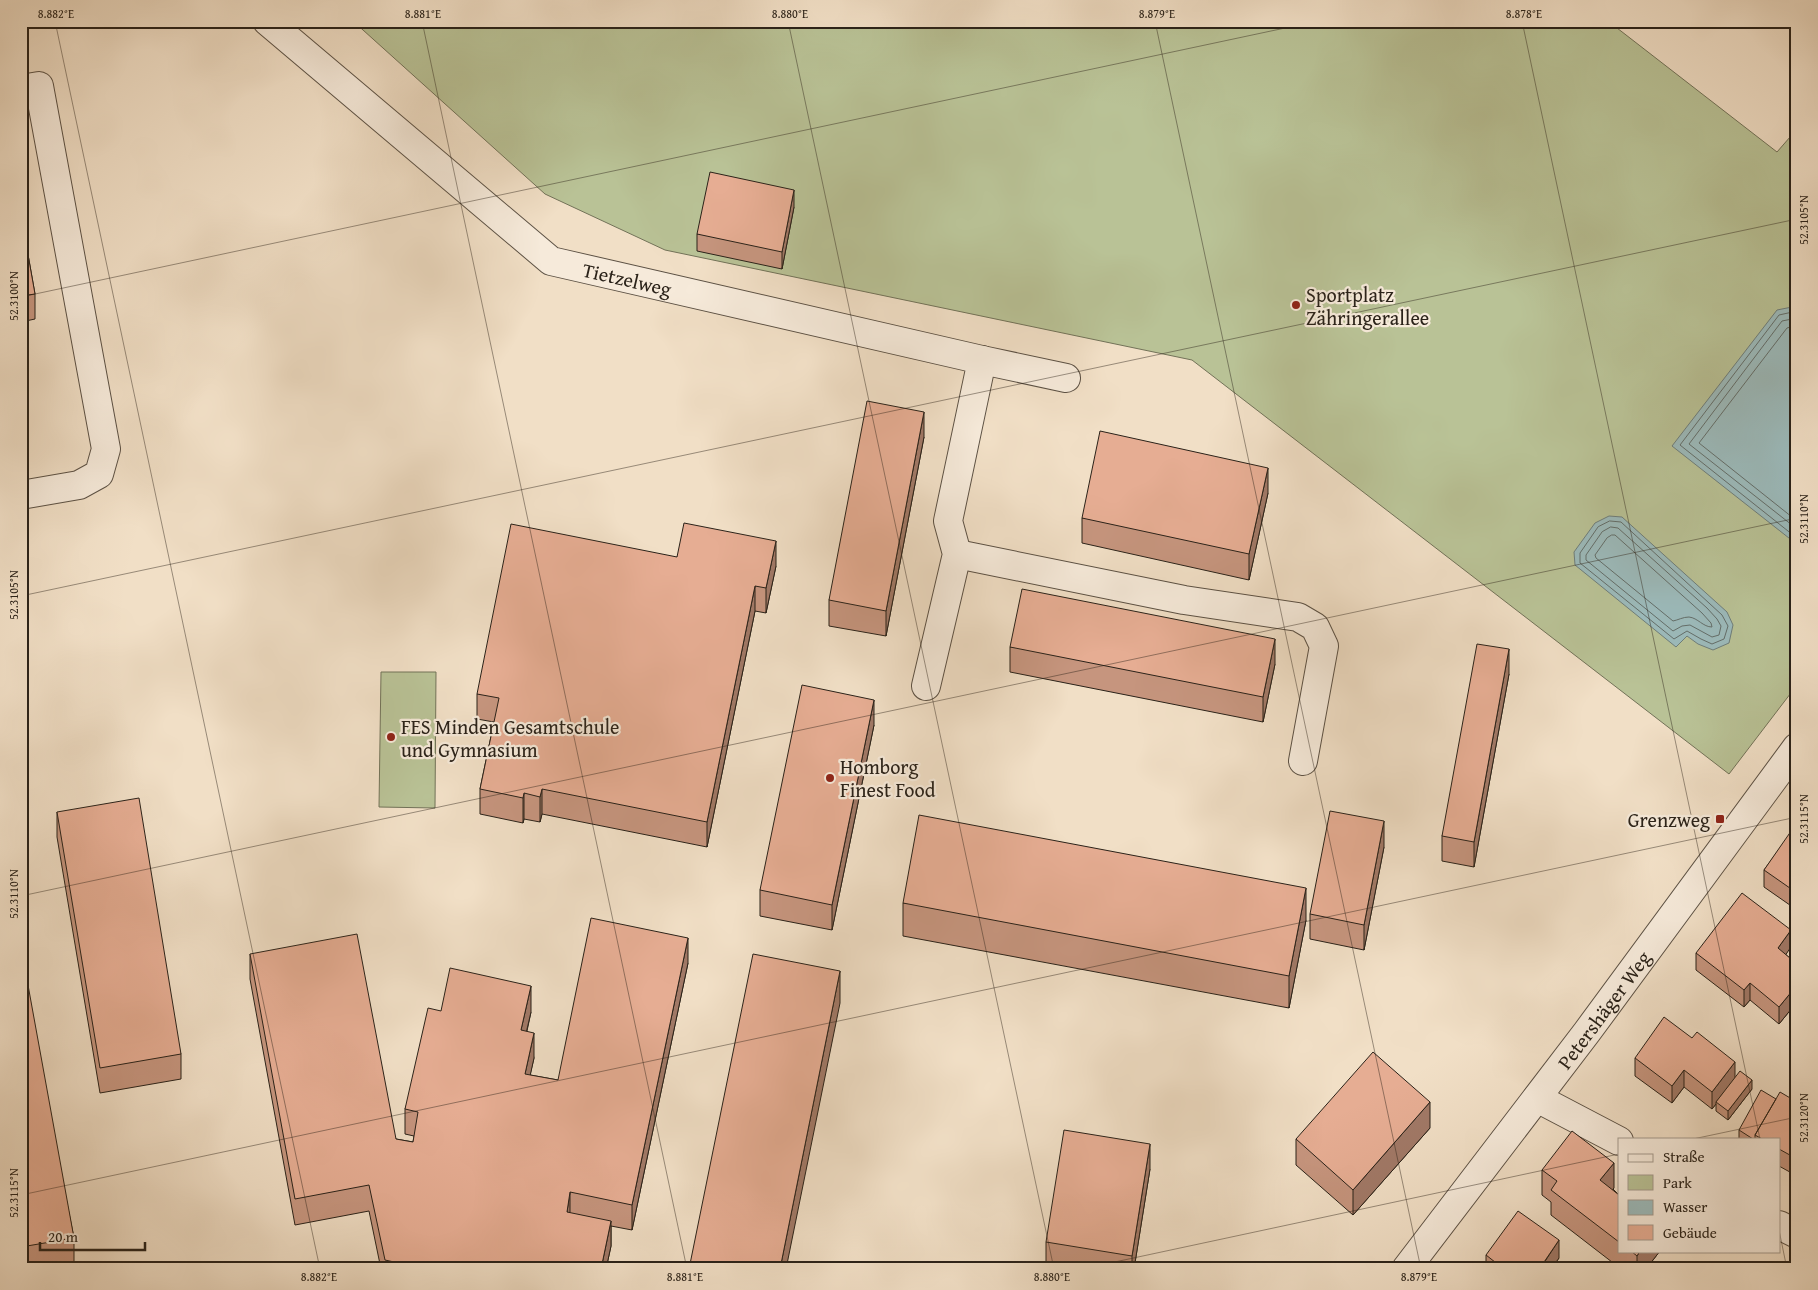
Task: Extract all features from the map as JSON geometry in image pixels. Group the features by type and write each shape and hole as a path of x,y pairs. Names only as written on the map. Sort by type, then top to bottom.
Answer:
{"street":[{"name":"Tietzelweg","path":"267,21 551,261 1066,378"},
{"path":"21,89 39,86 106,449 100,474 79,485 21,495"},
{"path":"926,686 957,554 948,521 982,360"},
{"path":"957,554 1184,600 1298,617 1315,626 1324,646 1304,761"},
{"name":"Petershäger Weg","path":"1406,1269 1538,1098 1797,747"},
{"path":"1538,1098 1618,1140"},
{"path":"1780,1226 1797,1234"}],"green space":[{"name":"Sportplatz Zähringerallee","path":"353,21 1608,21 1777,152 1797,129 1797,685 1729,774 1192,360 665,250 545,194"},
{"path":"381,672 436,672 435,808 379,807"}],"water":[{"path":"1797,306 1797,538 1794,542 1672,446 1777,310"},
{"path":"1609,516 1622,517 1727,612 1733,625 1729,643 1713,650 1698,644 1687,636 1676,647 1575,565 1574,552 1595,523"}],"building":[{"path":"710,172 794,190 782,252 697,234"},
{"path":"21,215 35,294 21,296"},
{"path":"867,401 924,412 886,611 829,600"},
{"path":"1100,431 1268,468 1249,554 1082,518"},
{"path":"684,523 776,541 766,588 755,586 707,822 542,789 540,797 524,793 523,798 480,789 499,698 477,694 511,524 677,557"},
{"path":"1022,589 1275,639 1263,697 1010,647"},
{"path":"1477,644 1509,649 1474,842 1442,836"},
{"path":"802,685 874,700 832,905 760,890"},
{"path":"139,798 181,1054 100,1068 57,812"},
{"path":"1330,811 1384,821 1364,925 1310,914"},
{"path":"919,815 1306,888 1289,976 903,903"},
{"path":"1797,825 1797,893 1764,870"},
{"path":"1742,893 1791,930 1778,948 1797,964 1797,985 1779,1007 1750,983 1744,990 1696,953"},
{"path":"591,918 688,938 632,1205 570,1192 567,1212 611,1221 601,1269 426,1269 385,1260 369,1185 295,1199 250,954 357,934 396,1139 413,1142 418,1112 405,1109 428,1008 441,1011 450,968 531,986 521,1030 534,1033 525,1074 558,1080"},
{"path":"753,954 840,971 780,1269 689,1269"},
{"path":"21,974 26,974 74,1238 21,1247"},
{"path":"1664,1017 1692,1038 1697,1032 1735,1062 1712,1092 1684,1070 1672,1086 1635,1058"},
{"path":"1373,1052 1430,1102 1353,1190 1296,1139"},
{"path":"1740,1071 1752,1080 1728,1111 1716,1102"},
{"path":"1761,1090 1776,1099 1755,1138 1751,1138 1739,1130"},
{"path":"1780,1092 1797,1102 1797,1159 1780,1150 1780,1138 1760,1138 1755,1135"},
{"path":"1064,1130 1150,1144 1132,1256 1046,1242"},
{"path":"1572,1131 1614,1163 1600,1180 1618,1194 1618,1241 1551,1190 1557,1181 1542,1170"},
{"path":"1518,1211 1559,1240 1541,1269 1497,1269 1500,1266 1486,1255"},
{"path":"1040,1262 1059,1269 1038,1269"}],"place":[{"name":"Sportplatz Zähringerallee","path":"1296,305"},
{"name":"FES Minden Gesamtschule und Gymnasium","path":"391,737"},
{"name":"Homborg Finest Food","path":"830,778"},
{"name":"Grenzweg","path":"1720,819"}]}
